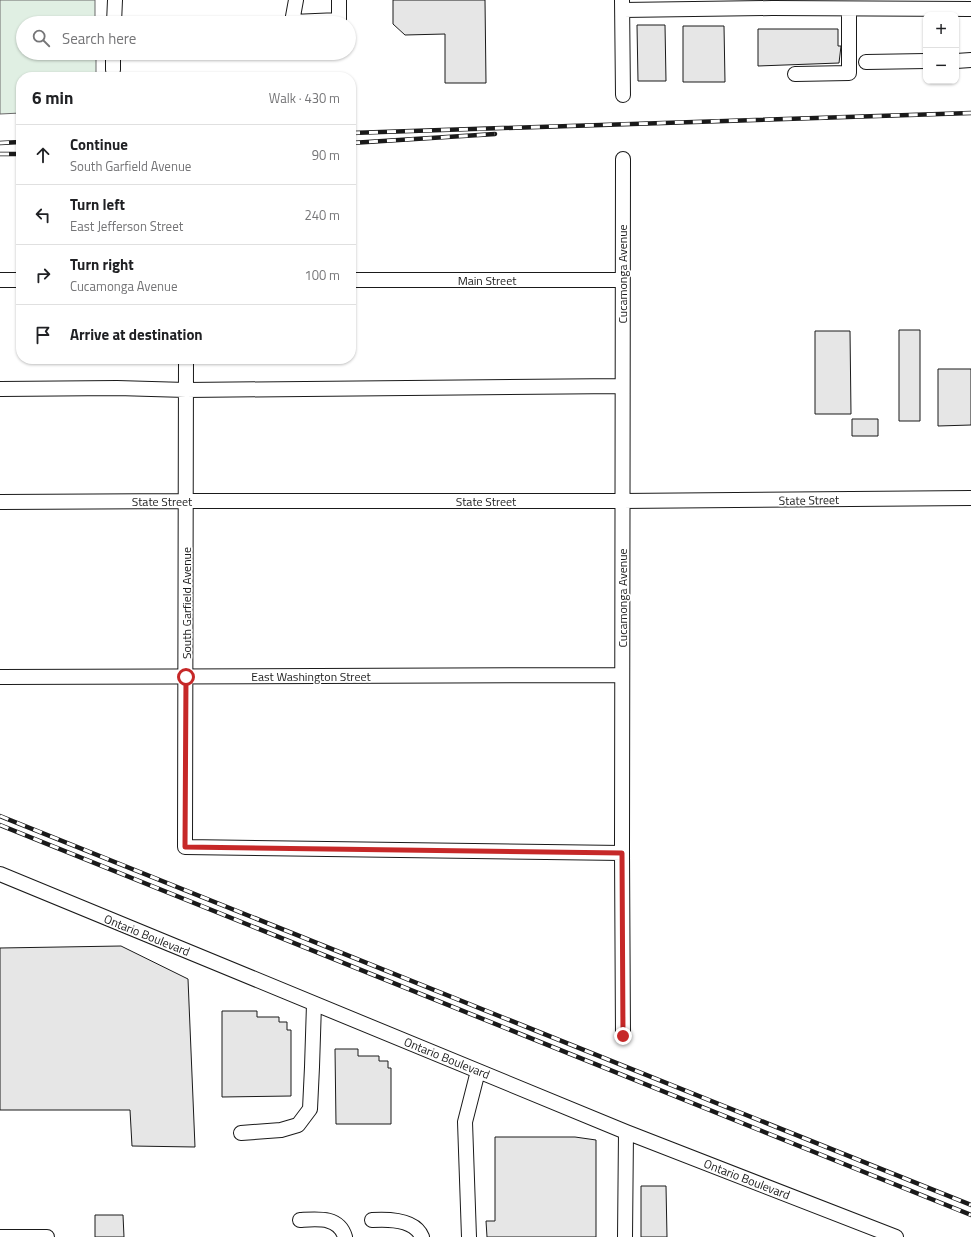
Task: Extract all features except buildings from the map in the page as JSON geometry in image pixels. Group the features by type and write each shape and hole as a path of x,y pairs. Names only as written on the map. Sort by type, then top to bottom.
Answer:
{"street":[{"path":"114,0 114,16"},
{"path":"293,16 296,0"},
{"path":"339,0 339,16"},
{"path":"623,95 622,5 772,4 849,9 971,9"},
{"path":"795,74 849,73 849,9"},
{"path":"113,70 114,60"},
{"path":"959,61 971,60"},
{"path":"866,62 923,61"},
{"name":"Cucamonga Avenue","path":"623,159 623,1036"},
{"path":"0,280 16,280"},
{"name":"Main Street","path":"356,280 622,280"},
{"name":"South Garfield Avenue","path":"186,364 187,501 185,847 622,853"},
{"path":"0,389 117,388 186,390 622,386"},
{"name":"State Street","path":"0,502 622,501 971,498"},
{"name":"East Washington Street","path":"0,678 622,676"},
{"name":"Ontario Boulevard","path":"0,874 626,1132 896,1237"},
{"path":"241,1133 281,1130 298,1125 310,1109 314,1004"},
{"path":"469,1237 465,1122 478,1071"},
{"path":"625,1237 626,1132"},
{"path":"300,1220 323,1219 335,1223 343,1231 345,1237"},
{"path":"372,1220 391,1219 412,1226 421,1234 422,1237"},
{"path":"0,1237 46,1237"}],"green space":[{"path":"0,0 95,0 95,16 16,16 16,60 96,60 96,72 16,72 16,113 0,114"}],"railway":[{"path":"356,133 971,113"},
{"path":"356,143 495,134"},
{"path":"0,143 16,142"},
{"path":"0,154 16,154"},
{"path":"0,816 971,1205"},
{"path":"0,825 971,1215"}],"route":[{"path":"186,677 185,847 622,853 623,1036"}]}
